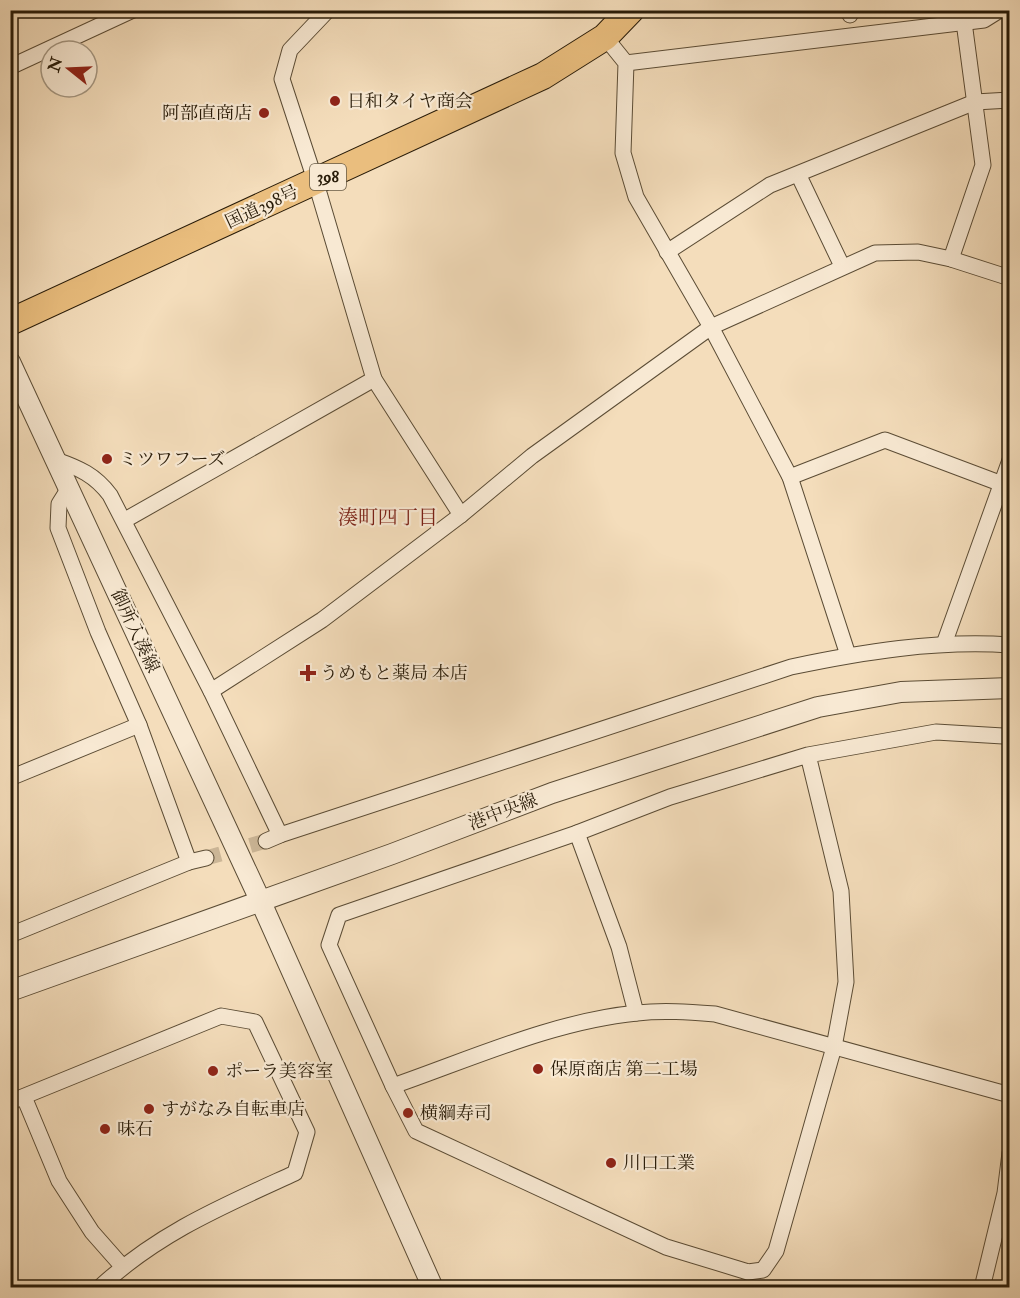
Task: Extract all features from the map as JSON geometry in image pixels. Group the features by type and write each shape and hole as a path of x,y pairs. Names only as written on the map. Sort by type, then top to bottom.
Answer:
{"highway":[{"name":"国道398号","path":"10,322 316,183 543,76 605,37 631,10"}],"street":[{"path":"10,67 133,10"},
{"path":"328,10 290,50 282,79 316,183 374,379 461,515"},
{"path":"626,63 984,20 1000,10"},
{"path":"951,259 983,165 964,22"},
{"path":"605,37 626,63 622,153 636,197 711,327 789,477 848,655"},
{"path":"667,252 770,185 800,176 975,102 1010,100"},
{"path":"800,176 842,266"},
{"path":"211,691 322,620 461,515 532,456 711,327 875,253 918,252 951,259 1010,278"},
{"name":"御所入湊線","path":"10,362 260,900 433,1287"},
{"path":"125,520 374,379"},
{"path":"789,477 885,440 1005,486"},
{"path":"56,460 84,470 101,482 125,520 211,691 273,838 791,667 848,655 944,644 1010,645"},
{"path":"944,644 1005,486 1010,460"},
{"path":"69,488 59,504 58,528 98,632 139,725 189,862"},
{"name":"港中央線","path":"10,991 72,971 552,793 818,707 901,692 1010,688"},
{"path":"10,778 139,725"},
{"path":"808,754 842,891 846,982 834,1047 776,1251 763,1270 748,1272 666,1247 416,1131 329,945 339,915 577,833 670,797 808,754 936,732 1003,736"},
{"path":"577,833 619,947 636,1013"},
{"path":"10,935 189,862 206,858"},
{"path":"393,1086 546,1033 636,1013 670,1011 715,1014 1010,1095"},
{"path":"99,1287 122,1266 181,1226 295,1173 307,1132 255,1022 221,1016 17,1099 59,1181 92,1232 122,1266"},
{"path":"982,1287 1005,1193 1010,1154"}],"tunnel":[{"path":"206,858 266,841"}],"place":[{"name":"日和タイヤ商会","path":"335,101"},
{"name":"阿部直商店","path":"264,113"},
{"name":"ミツワフーズ","path":"107,459"},
{"name":"うめもと薬局 本店","path":"308,673"},
{"name":"保原商店 第二工場","path":"538,1069"},
{"name":"ポーラ美容室","path":"213,1071"},
{"name":"すがなみ自転車店","path":"149,1109"},
{"name":"横綱寿司","path":"408,1113"},
{"name":"味石","path":"105,1129"},
{"name":"川口工業","path":"611,1163"}],"district":[{"name":"湊町四丁目","path":"388,517"}]}
